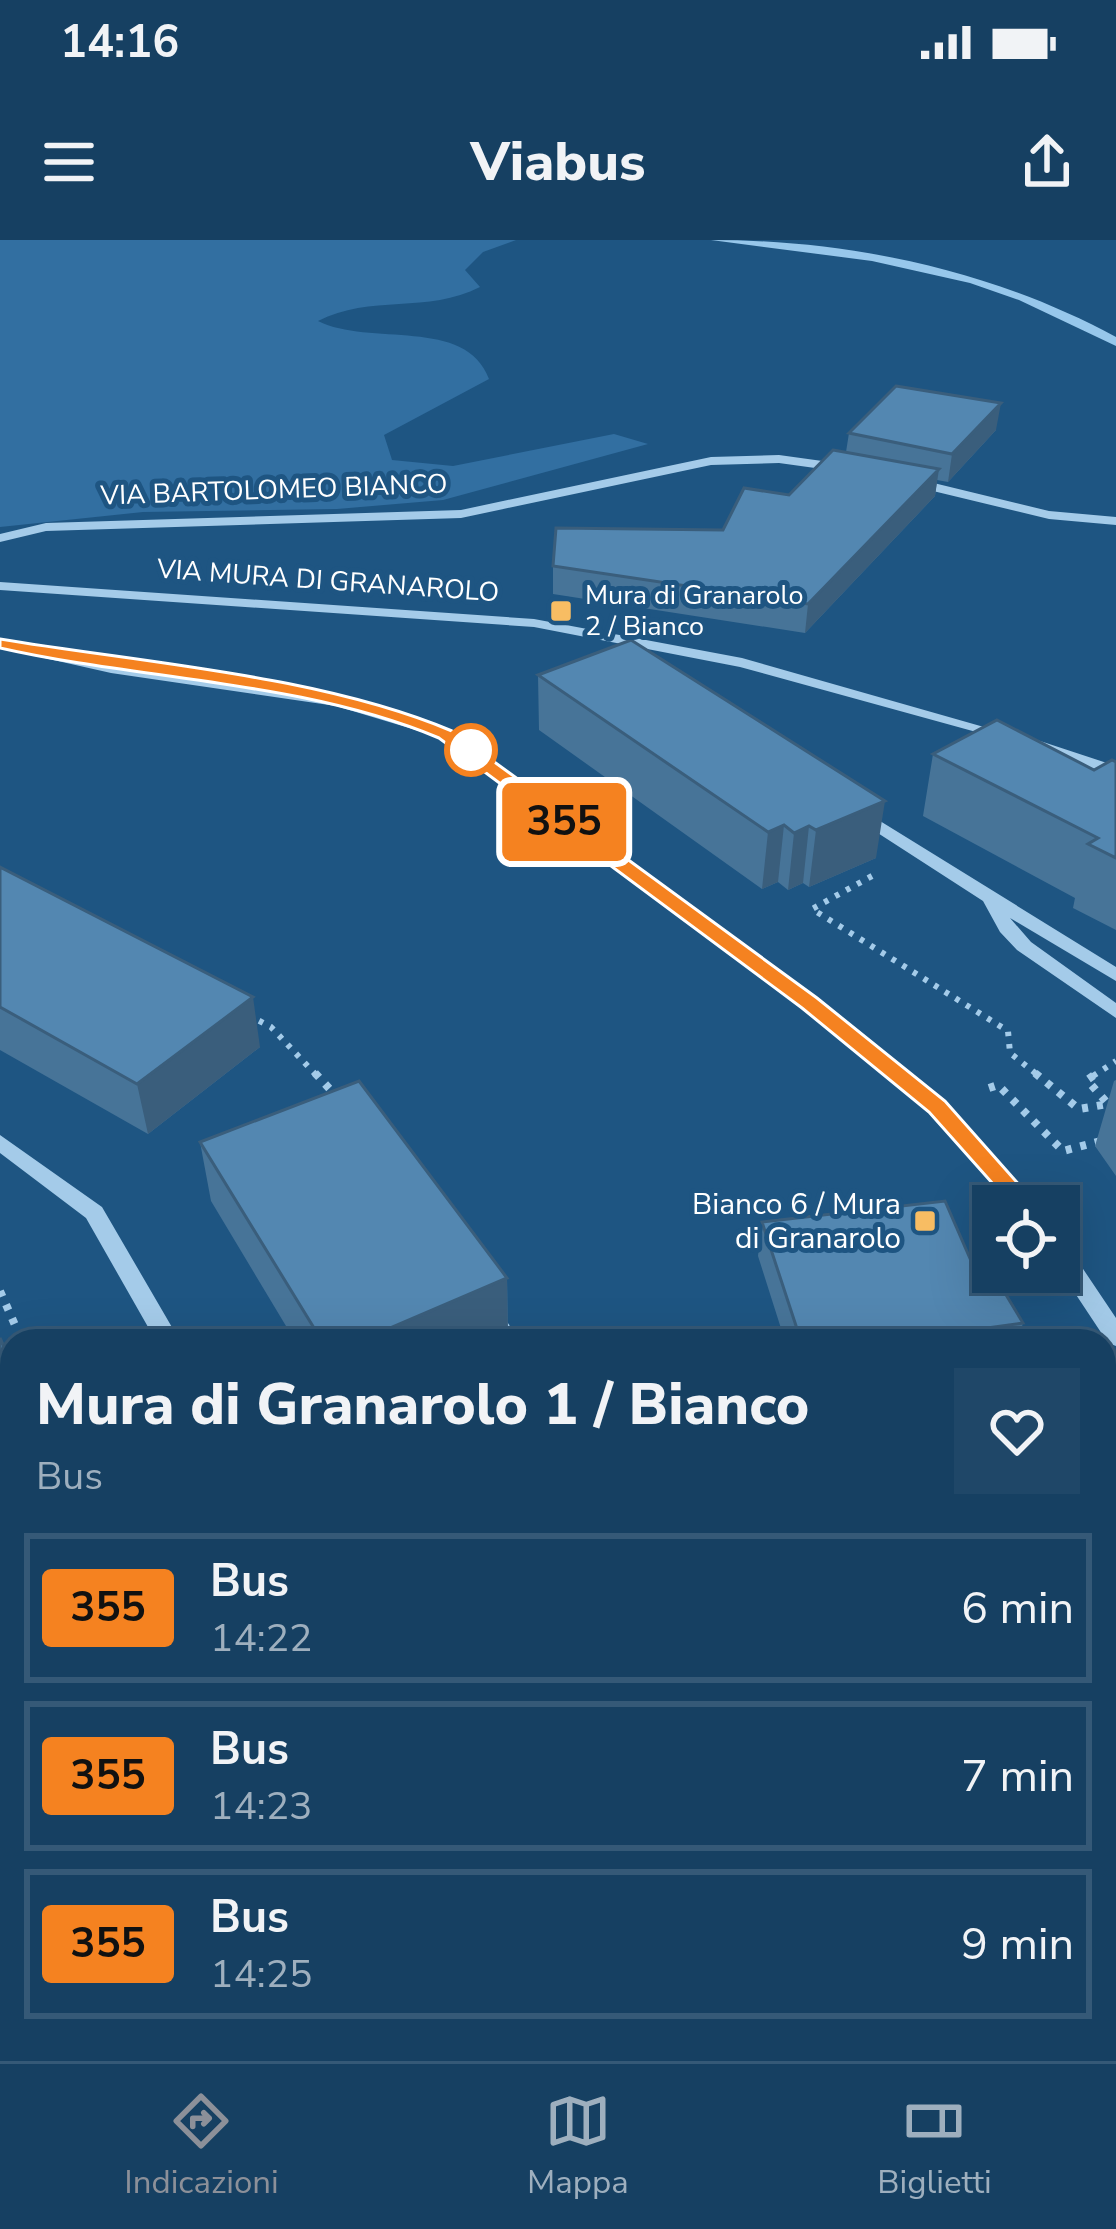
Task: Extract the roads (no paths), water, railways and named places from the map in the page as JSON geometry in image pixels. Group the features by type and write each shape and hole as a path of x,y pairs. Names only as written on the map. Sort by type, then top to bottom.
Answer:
{"street":[{"name":"VIA BARTOLOMEO BIANCO","path":"0,538 46,527 461,514 711,461 779,459 861,471"},
{"path":"893,477 1049,514 1116,521"},
{"name":"VIA MURA DI GRANAROLO","path":"0,586 534,623 651,643 908,708 1116,771"},
{"path":"651,643 662,674"},
{"path":"0,644 324,698 403,717 446,734 809,1003 937,1106 1007,1185"},
{"path":"838,800 1116,976"},
{"path":"990,898 1006,928 1024,946 1116,1012"},
{"path":"0,1142 94,1213 161,1329"},
{"path":"1080,1282 1111,1329"}],"waterway":[{"path":"717,240 820,250 924,268 1024,297 1116,342"}],"place":[{"name":"Mura di Granarolo 2 / Bianco","path":"561,611"},
{"name":"Bianco 6 / Mura di Granarolo","path":"925,1221"}]}
